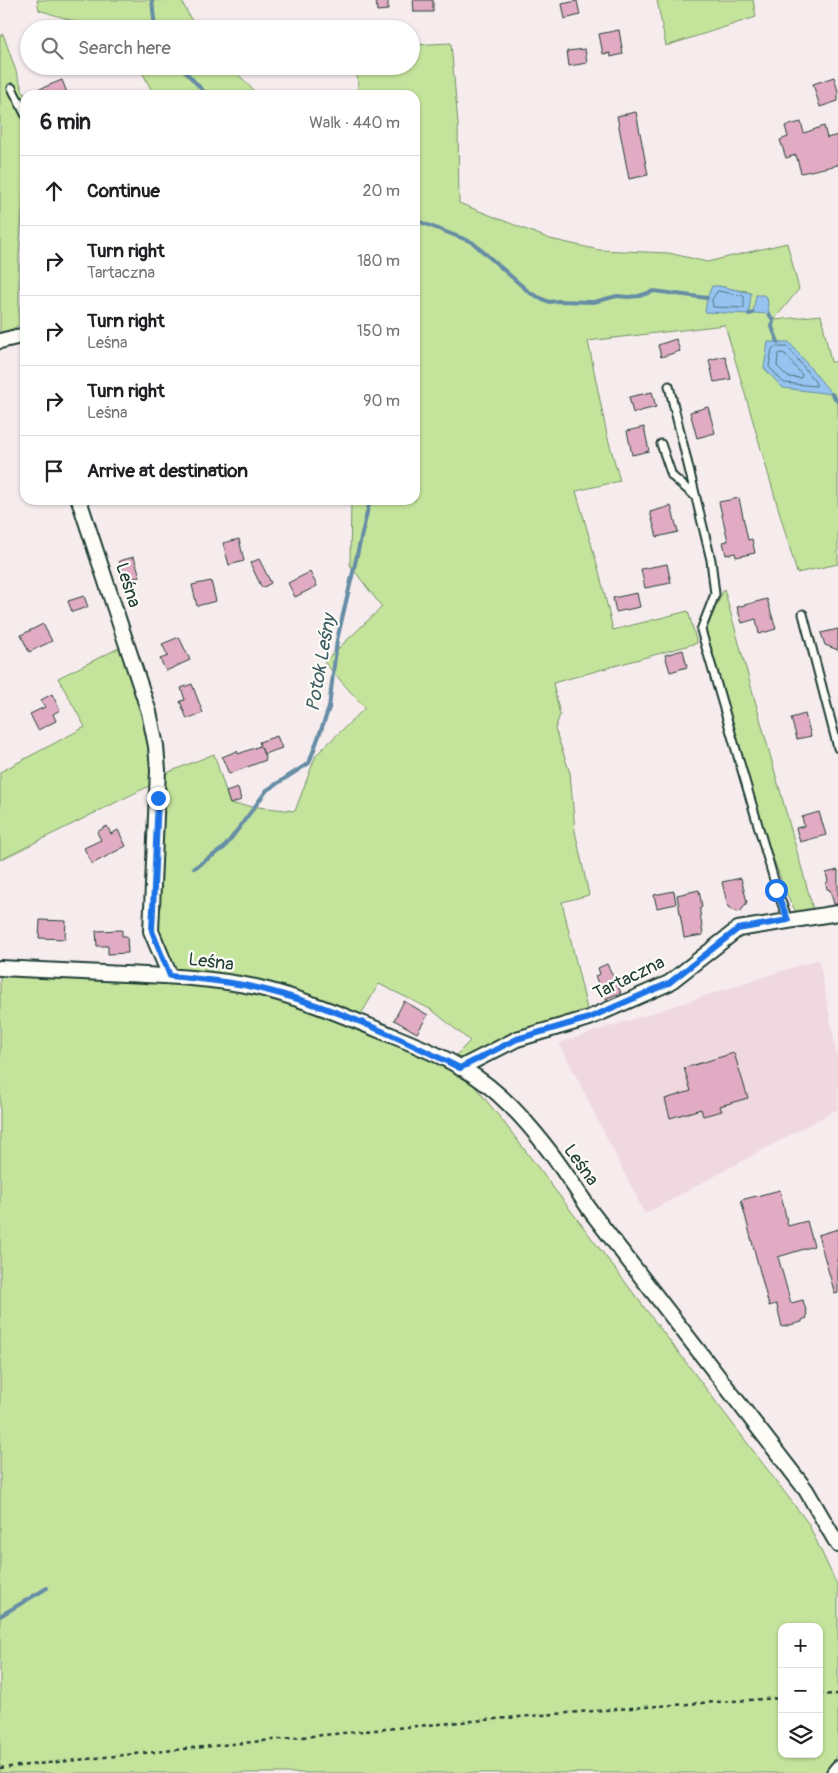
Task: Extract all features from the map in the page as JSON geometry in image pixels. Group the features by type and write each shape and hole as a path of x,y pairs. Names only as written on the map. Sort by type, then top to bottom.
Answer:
{"street":[{"path":"0,342 20,336"},
{"name":"Leśna","path":"82,505 149,712 156,746 158,798 152,931 170,976"},
{"name":"Tartaczna","path":"460,1068 517,1039 589,1018 669,983 738,929 838,913"},
{"name":"Leśna","path":"0,968 170,976 229,982 285,995 402,1040 483,1081 517,1113 541,1143 592,1213 806,1490 838,1545"},
{"path":"834,1773 838,1768"}],"lane":[{"path":"12,88 20,104"},
{"path":"669,386 711,560 715,594 701,630 776,890 788,920"},
{"path":"661,444 672,476 695,496"},
{"path":"803,614 838,748"}],"path":[{"path":"823,1695 838,1694"},
{"path":"0,1768 254,1741 682,1704 778,1698"}],"shaded area":[{"path":"819,959 838,1061 838,1109 645,1214 559,1043"}],"green space":[{"path":"37,0 181,0 191,20 71,20 39,10"},
{"path":"657,0 753,0 756,17 666,46"},
{"path":"3,34 23,90 20,90 19,325 0,336 0,36"},
{"path":"451,43 458,124 459,203 550,239 599,250 669,253 707,262 787,243 799,289 774,320 821,315 831,362 838,362 838,564 797,573 725,325 588,341 607,435 620,481 576,491 599,571 613,630 688,611 697,643 553,683 560,715 555,729 570,773 575,831 589,895 562,902 589,1018 460,1068 502,1120 808,1523 838,1587 838,1755 825,1773 0,1773 0,969 169,976 151,931 164,774 214,754 230,804 295,811 316,755 365,708 324,662 382,607 350,565 351,505 420,505 420,90 358,90 357,75 420,75 420,45","holes":["719,286 747,291 707,298 712,290","379,984 432,1010 470,1041 449,1062 357,1021"]},
{"path":"144,75 239,75 253,90 151,90"},
{"path":"724,589 813,909 796,912 787,895 769,847 706,630"},
{"path":"123,646 144,715 151,753 151,785 0,860 0,772 85,727 58,678"}],"water":[{"path":"712,286 751,293 749,314 705,312 707,298"},
{"path":"756,295 767,297 769,314 753,313"},
{"path":"768,342 789,342 832,394 783,388 764,368"}],"building":[{"path":"376,0 388,0 388,10 377,11"},
{"path":"413,0 433,0 433,12 414,12"},
{"path":"577,1 580,15 565,19 562,4"},
{"path":"619,30 623,54 611,57 610,53 603,54 599,34"},
{"path":"585,49 587,63 569,66 567,51"},
{"path":"834,77 838,91 838,101 820,107 813,84"},
{"path":"62,80 66,90 37,90"},
{"path":"636,112 648,175 629,179 617,116"},
{"path":"801,122 804,133 824,126 827,138 838,135 838,165 801,173 796,155 786,158 780,140 788,137 785,126"},
{"path":"676,339 680,351 661,357 658,345"},
{"path":"725,356 731,379 714,382 709,360"},
{"path":"652,392 656,407 633,413 629,397"},
{"path":"708,407 715,433 697,438 690,412"},
{"path":"644,427 649,451 632,455 627,431"},
{"path":"739,498 748,540 752,539 755,553 736,557 735,553 726,555 723,542 728,541 719,502"},
{"path":"671,506 678,532 657,537 650,512"},
{"path":"239,539 244,561 229,565 223,543"},
{"path":"134,557 140,576 126,581 119,561"},
{"path":"259,559 271,583 262,588 250,563"},
{"path":"667,564 671,583 645,588 641,569"},
{"path":"310,572 317,586 295,597 288,583"},
{"path":"211,581 216,601 197,606 192,585"},
{"path":"637,593 640,607 616,612 613,598"},
{"path":"84,596 88,607 72,612 68,601"},
{"path":"767,599 776,629 759,634 756,619 742,623 737,607"},
{"path":"43,624 52,641 29,652 21,635"},
{"path":"838,629 838,650 825,645 821,633"},
{"path":"179,637 190,660 166,671 160,659 168,656 162,644"},
{"path":"683,650 687,667 670,672 665,655"},
{"path":"192,684 203,713 187,719 180,701 185,700 181,688"},
{"path":"52,694 60,710 53,714 56,721 38,730 30,714 45,707 41,700"},
{"path":"805,714 811,736 797,739 791,718"},
{"path":"277,736 282,748 264,754 261,747 266,760 229,774 222,757 237,751 238,754 260,746 259,742"},
{"path":"238,788 241,800 230,804 226,792"},
{"path":"819,812 826,835 800,842 796,828 804,826 802,817"},
{"path":"107,826 111,834 118,830 126,846 92,864 84,848 101,840 97,832"},
{"path":"838,870 838,904 834,904 830,890 827,889 826,873"},
{"path":"741,878 747,902 741,911 737,912 728,907 722,882"},
{"path":"699,890 703,935 684,938 677,895"},
{"path":"674,891 676,904 657,908 654,895"},
{"path":"40,920 66,921 65,939 39,938"},
{"path":"122,930 122,936 127,936 128,953 108,954 108,946 97,946 96,931"},
{"path":"607,964 614,978 618,976 623,986 619,988 621,993 605,999 595,976 600,974 598,968"},
{"path":"404,1001 428,1015 417,1033 394,1020"},
{"path":"734,1053 748,1098 720,1106 722,1111 703,1116 701,1109 670,1118 665,1099 691,1091 684,1068"},
{"path":"780,1190 788,1226 807,1221 814,1246 778,1257 791,1303 803,1300 807,1314 807,1318 802,1320 802,1322 782,1327 776,1304 769,1306 741,1200"},
{"path":"838,1229 838,1293 835,1294 818,1235"}],"waterway":[{"name":"Potok Leśny","path":"152,0 154,20"},
{"name":"Potok Leśny","path":"188,75 202,90"},
{"path":"420,222 472,242 530,293 549,302 594,302 617,296 639,296 654,291 707,298"},
{"path":"749,314 753,313"},
{"path":"769,314 773,320 772,327 778,342"},
{"path":"832,394 838,402"},
{"name":"Potok Leśny","path":"194,868 224,848 267,790 309,763 329,708 337,640 369,505"},
{"path":"0,1616 47,1588"}],"route":[{"path":"158,798 152,931 170,976 229,982 285,995 357,1021 410,1043 460,1068 517,1039 589,1018 669,983 738,929 788,920 776,890"}]}
